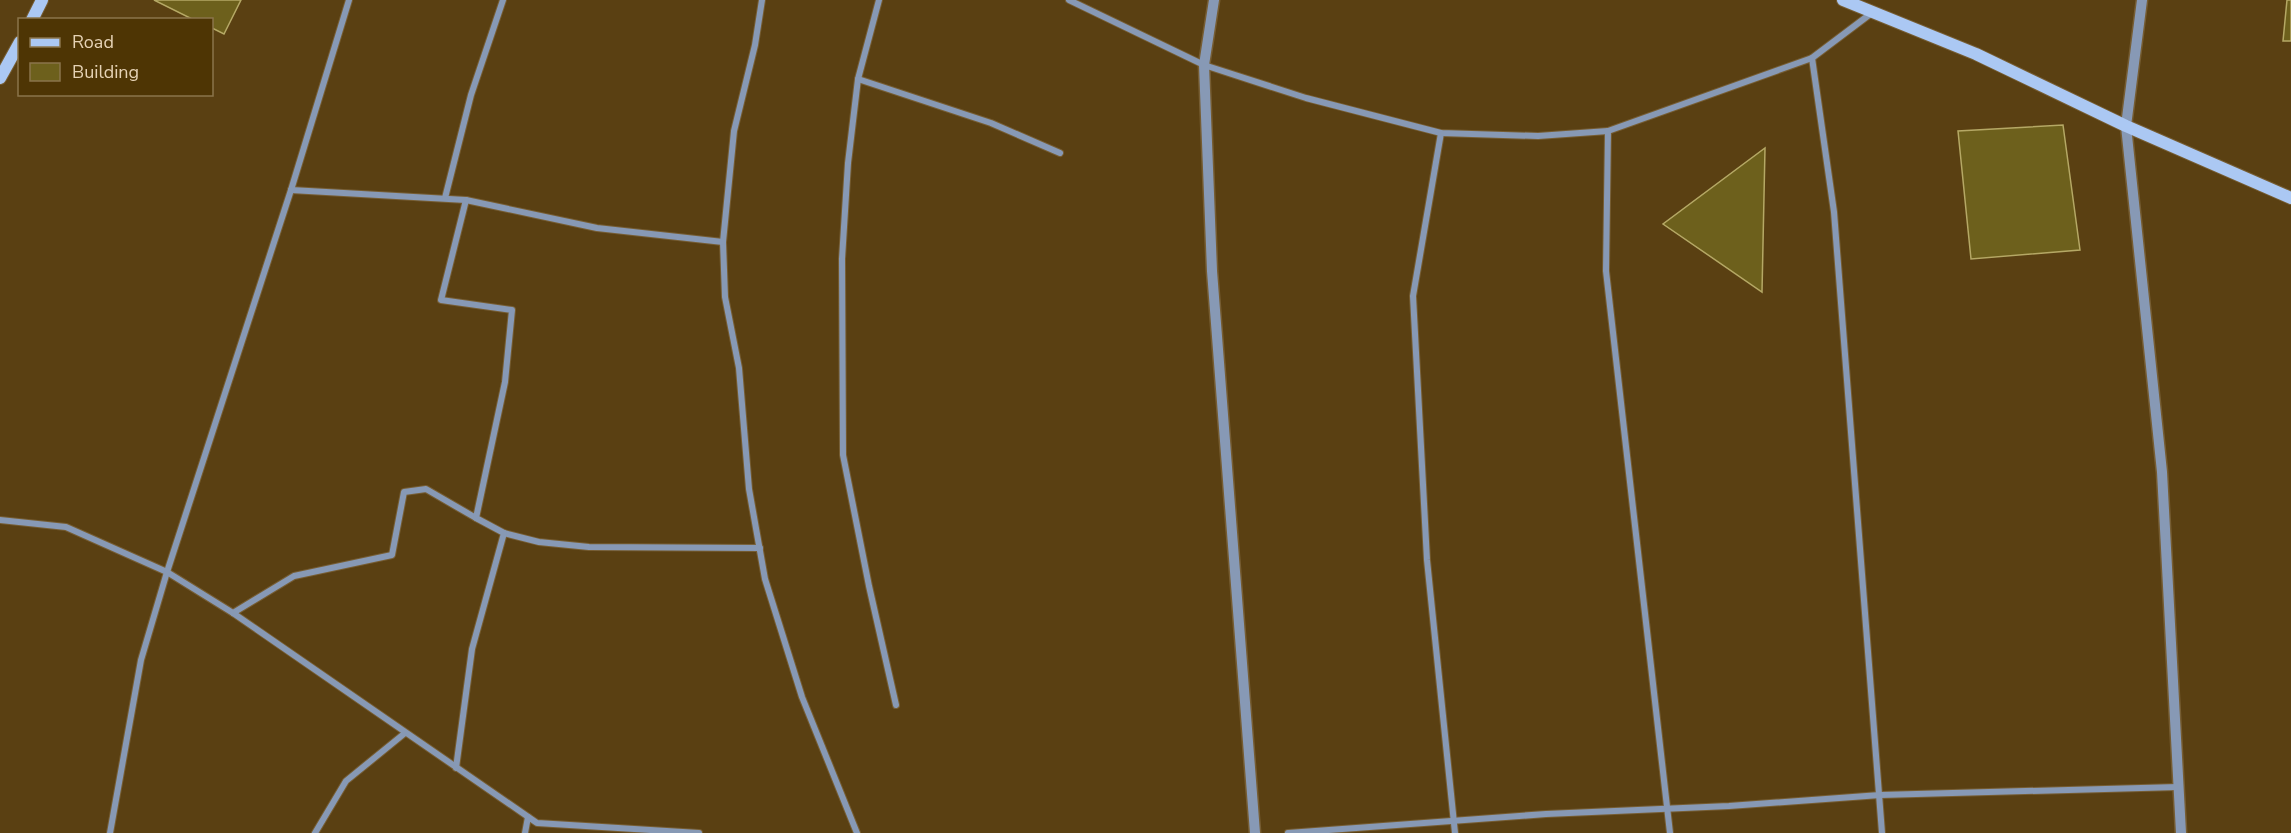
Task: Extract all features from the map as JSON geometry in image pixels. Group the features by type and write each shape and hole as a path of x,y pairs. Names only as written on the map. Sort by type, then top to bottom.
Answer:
{"main road":[{"path":"33,18 42,0"},
{"path":"1844,0 1976,54 2126,126 2291,198"},
{"path":"0,78 18,46"}],"street":[{"path":"110,833 141,660 349,0"},
{"path":"445,198 471,94 502,0"},
{"path":"762,0 734,131 723,242 725,297 739,368 749,489 765,579 802,697 857,833"},
{"path":"879,0 858,79 848,163 842,259 843,455 896,705"},
{"path":"1069,0 1204,65 1306,98 1441,133 1538,136 1608,131 1812,58 1874,11"},
{"path":"1214,0 1204,65 1212,271 1255,833"},
{"path":"2142,0 2126,126 2162,472 2181,833"},
{"path":"1812,58 1834,212 1882,833"},
{"path":"858,79 991,123 1060,153"},
{"path":"1608,131 1606,271 1670,833"},
{"path":"1441,133 1413,296 1427,560 1455,833"},
{"path":"291,190 466,200 597,228 723,242"},
{"path":"466,200 441,300 512,310 505,382 477,518"},
{"path":"233,613 294,576 392,555 404,492 426,489 504,533 539,542 589,547 760,548"},
{"path":"0,520 66,526 167,572 233,613 537,823 699,833"},
{"path":"456,768 472,649 504,533"},
{"path":"315,833 346,781 405,733"},
{"path":"1288,833 1880,795 2178,787"},
{"path":"525,833 528,817"}],"building":[{"path":"154,0 241,0 224,34 213,28 213,18 190,18"},
{"path":"2287,0 2291,0 2291,41 2283,41"},
{"path":"2063,125 2080,250 1971,259 1958,131"},
{"path":"1765,148 1762,292 1663,224"}]}
